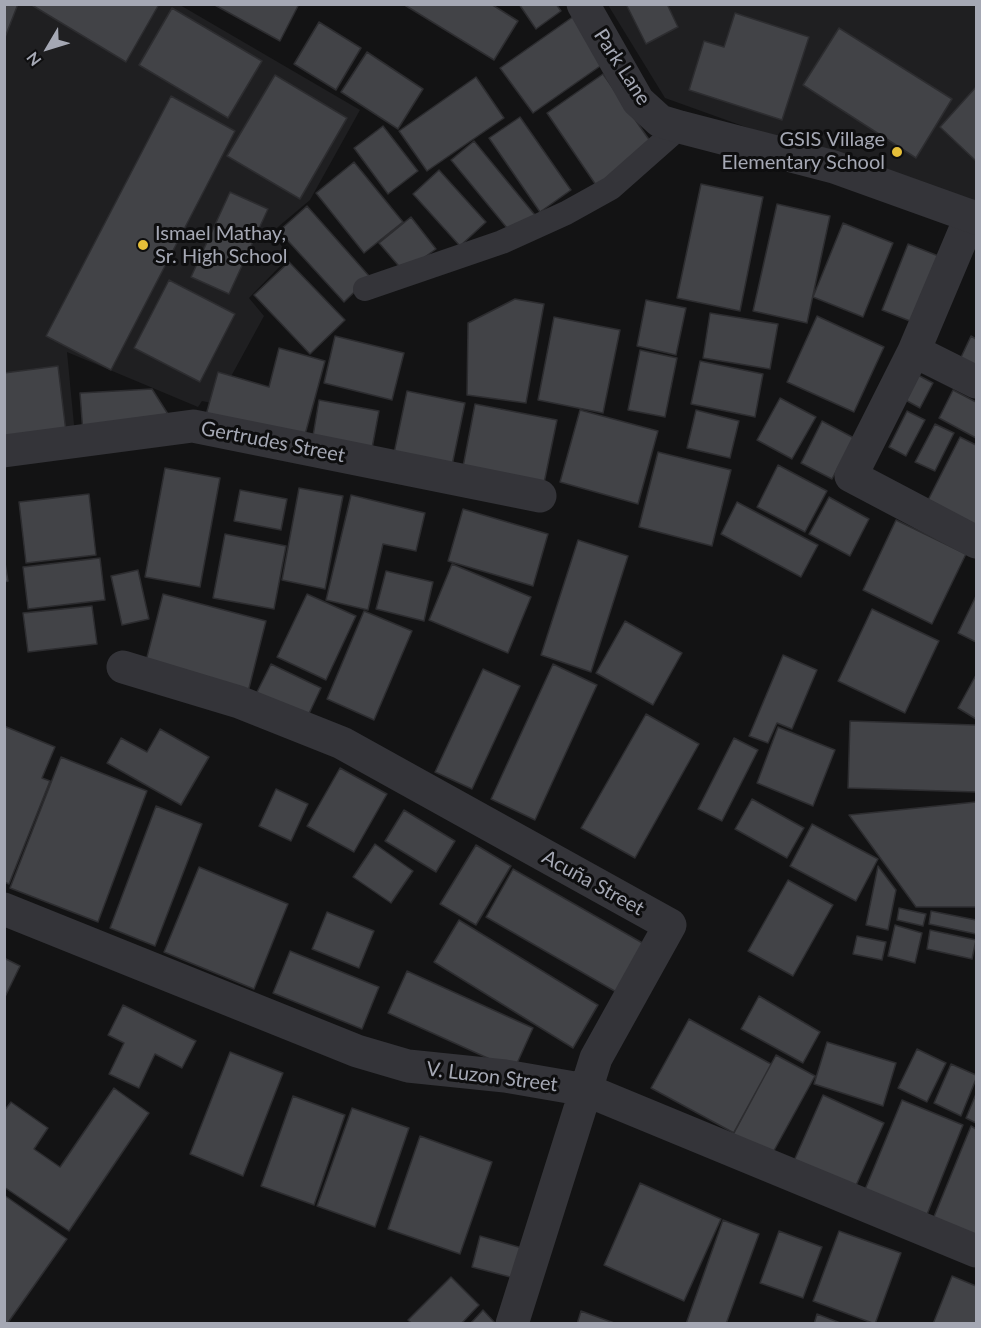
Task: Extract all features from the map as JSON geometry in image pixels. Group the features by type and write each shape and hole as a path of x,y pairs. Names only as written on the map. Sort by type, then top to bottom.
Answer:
{"street":[{"name":"Park Lane","path":"583,4 638,100 660,121 834,167 974,217"},
{"path":"974,217 914,351 851,476 976,542"},
{"path":"914,351 976,382"},
{"name":"Gertrudes Street","path":"4,451 193,426 540,496"},
{"name":"Acuña Street","path":"123,667 239,702 342,743 670,925 596,1058 512,1323"},
{"name":"V. Luzon Street","path":"4,909 357,1051 408,1066 505,1076 586,1090 976,1251"}],"lane":[{"path":"365,289 502,242 566,213 611,188 680,127"}],"shaded area":[{"name":"Ismael Mathay, Sr. High School","path":"5,5 180,5 360,110 310,200 272,232 289,257 249,298 264,316 216,404 202,401 198,407 67,352 77,456 5,461"},
{"name":"GSIS Village Elementary School","path":"608,5 976,5 976,206 974,209 665,98"}],"building":[{"path":"4,4 18,4 4,40"},
{"path":"30,4 156,4 158,6 126,62"},
{"path":"213,4 299,4 280,41"},
{"path":"403,4 491,4 518,21 494,60"},
{"path":"519,4 556,4 561,11 536,29"},
{"path":"626,4 667,4 678,27 646,44"},
{"path":"172,8 262,61 228,118 139,65"},
{"path":"735,13 809,37 782,120 689,90 704,41 724,47"},
{"path":"574,16 606,62 533,113 500,68"},
{"path":"319,22 361,48 336,90 294,64"},
{"path":"839,28 952,99 916,158 803,85"},
{"path":"367,52 423,89 398,129 341,92"},
{"path":"603,74 655,148 598,188 547,113"},
{"path":"275,75 347,118 300,199 227,156"},
{"path":"476,77 504,118 427,171 399,131"},
{"path":"976,87 976,161 940,127"},
{"path":"171,96 235,131 111,370 46,336"},
{"path":"520,117 571,190 540,212 489,138"},
{"path":"383,126 418,171 388,194 354,148"},
{"path":"474,141 535,215 512,234 451,160"},
{"path":"354,162 403,222 364,253 316,193"},
{"path":"439,170 486,222 460,246 413,194"},
{"path":"701,184 763,197 740,311 677,298"},
{"path":"230,192 268,209 229,294 191,277"},
{"path":"777,204 830,216 807,323 753,311"},
{"path":"307,206 370,277 344,302 279,231"},
{"path":"411,217 436,249 404,272 379,243"},
{"path":"843,223 893,243 863,317 813,297"},
{"path":"908,244 941,257 915,323 882,310"},
{"path":"289,262 345,320 310,354 254,295"},
{"path":"169,280 235,314 200,382 134,348"},
{"path":"515,299 544,304 526,403 467,395 468,323"},
{"path":"646,300 686,308 676,355 637,346"},
{"path":"710,313 778,324 770,369 703,358"},
{"path":"817,316 884,347 854,412 787,382"},
{"path":"554,317 620,330 603,413 538,400"},
{"path":"335,336 404,353 392,400 324,383"},
{"path":"971,336 976,339 976,378 956,368"},
{"path":"279,348 325,361 303,442 206,415 218,372 269,387"},
{"path":"640,350 677,358 665,417 628,410"},
{"path":"700,361 763,374 755,417 691,404"},
{"path":"58,366 67,440 4,447 4,373"},
{"path":"914,373 933,383 920,408 900,397"},
{"path":"152,389 173,422 83,433 80,393"},
{"path":"953,390 976,402 976,438 939,418"},
{"path":"407,391 465,403 450,475 392,463"},
{"path":"780,398 816,417 792,459 757,440"},
{"path":"319,400 379,411 370,459 311,448"},
{"path":"475,404 557,420 543,488 462,472"},
{"path":"580,410 658,431 638,504 560,482"},
{"path":"696,410 739,421 730,458 687,448"},
{"path":"907,411 925,420 906,456 889,447"},
{"path":"822,421 854,438 832,479 801,463"},
{"path":"935,424 954,433 935,471 915,462"},
{"path":"960,437 976,445 976,539 922,512"},
{"path":"658,452 731,470 712,546 639,527"},
{"path":"778,465 827,491 805,532 757,507"},
{"path":"165,468 220,478 200,587 145,577"},
{"path":"299,488 343,496 325,589 282,580"},
{"path":"240,490 287,499 281,530 234,521"},
{"path":"89,494 96,555 26,563 19,502"},
{"path":"351,495 425,513 416,551 383,544 368,610 326,600"},
{"path":"829,497 869,519 850,556 809,534"},
{"path":"737,502 818,545 801,577 721,534"},
{"path":"463,509 548,534 533,586 448,561"},
{"path":"896,520 966,554 932,624 863,590"},
{"path":"225,534 286,546 274,609 213,598"},
{"path":"578,540 628,556 591,672 541,655"},
{"path":"4,557 8,581 4,582"},
{"path":"100,558 105,600 28,609 23,567"},
{"path":"452,564 531,597 508,653 429,620"},
{"path":"138,570 149,619 122,625 111,576"},
{"path":"386,571 433,582 424,621 376,609"},
{"path":"163,594 266,621 246,700 143,673"},
{"path":"307,594 356,616 326,680 277,657"},
{"path":"976,596 976,642 958,633"},
{"path":"92,606 97,644 28,652 23,613"},
{"path":"872,609 939,641 905,713 838,681"},
{"path":"364,611 412,631 374,720 327,699"},
{"path":"625,621 682,653 653,705 596,673"},
{"path":"783,655 817,670 792,729 777,723 768,743 749,736"},
{"path":"271,664 321,688 306,720 255,696"},
{"path":"553,664 597,685 535,820 491,799"},
{"path":"483,669 520,686 472,789 435,772"},
{"path":"976,675 976,719 958,708"},
{"path":"646,714 699,744 635,858 581,828"},
{"path":"850,721 976,725 976,792 848,788"},
{"path":"4,726 55,747 42,778 50,781 9,884 4,882"},
{"path":"778,727 835,750 813,806 757,783"},
{"path":"160,729 209,757 181,805 107,763 121,738 147,752"},
{"path":"734,738 758,750 722,821 698,809"},
{"path":"61,757 147,791 98,922 10,888"},
{"path":"340,768 387,794 354,852 307,826"},
{"path":"276,789 308,804 291,841 259,826"},
{"path":"752,799 804,828 787,858 735,829"},
{"path":"976,802 976,907 916,907 849,815"},
{"path":"156,806 202,824 155,946 110,928"},
{"path":"404,810 455,841 436,872 385,841"},
{"path":"812,824 878,859 856,901 790,866"},
{"path":"375,844 413,871 391,903 353,877"},
{"path":"476,845 511,866 476,925 440,904"},
{"path":"878,866 896,890 888,930 866,925"},
{"path":"199,867 288,904 254,989 164,952"},
{"path":"513,869 646,945 618,993 486,917"},
{"path":"788,880 833,905 793,976 748,951"},
{"path":"899,908 926,914 923,926 897,920"},
{"path":"931,911 976,920 976,934 929,924"},
{"path":"327,912 374,931 359,968 312,949"},
{"path":"459,920 598,1005 573,1048 434,962"},
{"path":"895,925 922,933 915,963 888,956"},
{"path":"930,930 976,940 972,959 927,949"},
{"path":"857,936 886,942 882,960 853,954"},
{"path":"290,951 379,987 362,1029 273,993"},
{"path":"4,958 20,966 4,999"},
{"path":"407,971 533,1028 514,1070 388,1013"},
{"path":"759,996 820,1032 803,1063 741,1029"},
{"path":"123,1005 196,1041 182,1068 155,1054 139,1088 109,1074 124,1043 108,1035"},
{"path":"689,1019 771,1064 734,1133 651,1088"},
{"path":"827,1042 896,1063 883,1106 814,1084"},
{"path":"917,1049 946,1063 927,1102 898,1088"},
{"path":"230,1052 283,1073 243,1176 190,1154"},
{"path":"776,1055 815,1076 771,1156 733,1134"},
{"path":"951,1064 976,1075 961,1116 934,1103"},
{"path":"114,1088 149,1113 69,1231 4,1187 4,1111 11,1102 48,1128 34,1149 60,1167"},
{"path":"976,1094 976,1123 966,1118"},
{"path":"823,1095 884,1123 854,1190 793,1163"},
{"path":"293,1096 345,1115 314,1205 261,1186"},
{"path":"902,1100 963,1125 926,1217 864,1192"},
{"path":"352,1108 409,1128 375,1227 317,1206"},
{"path":"971,1126 976,1129 976,1243 931,1224"},
{"path":"420,1136 492,1162 460,1254 388,1229"},
{"path":"640,1183 721,1219 684,1301 604,1265"},
{"path":"4,1195 67,1239 7,1324 4,1324"},
{"path":"723,1220 759,1234 726,1324 686,1324"},
{"path":"779,1231 822,1247 803,1298 760,1283"},
{"path":"839,1231 901,1253 875,1324 813,1301"},
{"path":"480,1236 522,1248 514,1278 472,1267"},
{"path":"952,1276 976,1286 976,1324 933,1324"},
{"path":"451,1277 479,1305 461,1324 412,1324 408,1320"},
{"path":"483,1310 496,1324 470,1324"},
{"path":"581,1311 617,1324 577,1324"},
{"path":"817,1314 843,1324 814,1324"}],"place":[{"name":"GSIS Village Elementary School","path":"897,152"},
{"name":"Ismael Mathay, Sr. High School","path":"143,245"}]}
